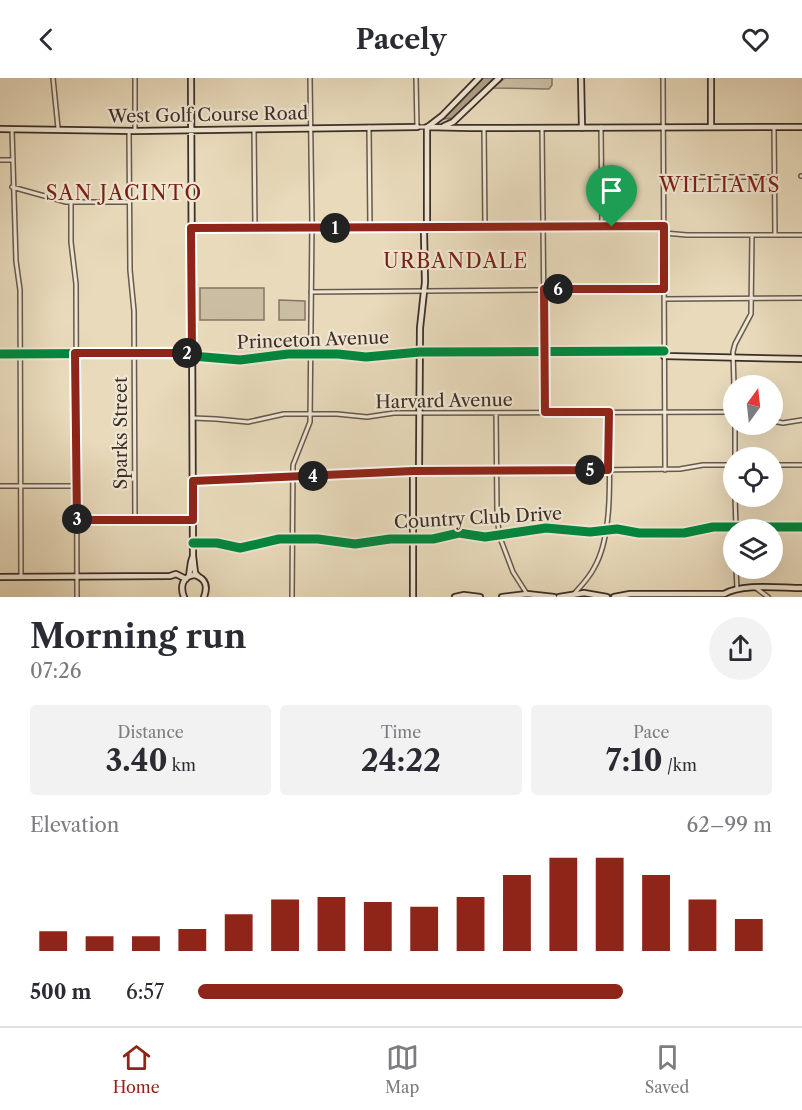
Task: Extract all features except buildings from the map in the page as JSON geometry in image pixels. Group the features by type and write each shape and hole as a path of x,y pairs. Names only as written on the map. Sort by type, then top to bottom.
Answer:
{"street":[{"path":"53,78 58,128"},
{"name":"Sparks Street","path":"135,78 129,202 130,270 134,311 135,520"},
{"path":"191,78 193,556 195,573 207,586 204,597"},
{"path":"292,597 293,465 308,429 310,414 310,78"},
{"path":"416,78 417,127 802,126"},
{"path":"427,127 442,116 479,78"},
{"path":"427,127 443,126 453,122 499,78"},
{"path":"581,78 582,128"},
{"path":"663,78 665,470"},
{"path":"711,78 711,127"},
{"path":"369,127 370,228"},
{"name":"West Golf Course Road","path":"0,129 58,128 132,131 417,127"},
{"path":"419,471 420,328 424,290 424,233 428,227 427,127"},
{"path":"774,127 775,235"},
{"path":"484,128 485,227"},
{"path":"542,128 545,412"},
{"path":"601,128 602,227"},
{"path":"12,129 12,187 20,290 21,577"},
{"path":"254,129 255,228"},
{"path":"0,160 12,159"},
{"path":"663,177 775,177"},
{"path":"12,187 71,202 129,202"},
{"path":"71,202 71,242 76,284 77,597"},
{"path":"191,228 664,226"},
{"path":"664,233 802,235"},
{"path":"734,375 735,344 751,314 752,235"},
{"path":"311,292 664,289"},
{"path":"664,299 802,298"},
{"name":"Princeton Avenue","path":"0,354 186,353 192,356 240,360 288,354 338,354 366,357 420,352 544,351 802,359"},
{"path":"496,412 499,536 513,572 528,594"},
{"path":"574,594 595,567 606,530 609,412"},
{"name":"Harvard Avenue","path":"193,418 248,422 284,414 367,417 420,413 723,412"},
{"path":"783,423 802,420"},
{"path":"193,481 413,471 680,470 703,465 723,465"},
{"path":"783,465 802,465"},
{"path":"413,471 413,597"},
{"path":"0,486 76,486"},
{"path":"77,520 193,520"},
{"name":"Country Club Drive","path":"783,528 802,527"},
{"name":"Country Club Drive","path":"194,543 216,543 240,548 267,540 318,539 355,544 390,538 433,539 459,533 485,537 499,536 546,528 590,532 617,529 639,533 684,533 723,528"},
{"path":"184,597 181,591 182,584 188,577 193,556"},
{"path":"0,577 170,576 176,574 188,577 198,576"},
{"path":"170,576 182,584"},
{"path":"737,579 737,589"},
{"path":"756,588 768,597"},
{"path":"614,597 630,594 722,596 737,589 802,588"},
{"path":"502,597 528,594 554,597"},
{"path":"559,597 574,594 607,597"},
{"path":"456,597 480,597"}],"shaded area":[{"path":"483,78 494,78 453,118 444,119 443,117"},
{"path":"505,78 552,78 552,85 549,89 493,88"},
{"path":"200,288 264,288 264,320 200,320"},
{"path":"279,300 305,301 305,320 279,320"}],"cycle path":[{"path":"0,354 186,353 192,356 240,360 288,354 338,354 366,357 420,352 664,351"},
{"path":"193,543 217,543 240,548 279,539 318,539 355,544 390,539 433,539 459,533 485,537 546,528 590,532 617,529 639,533 684,533 713,527 802,527"}],"district":[{"name":"WILLIAMS","path":"720,185"},
{"name":"SAN JACINTO","path":"124,193"},
{"name":"URBANDALE","path":"456,261"}],"route":[{"path":"664,226 664,289 544,289 545,412 609,412 608,470 413,471 193,481 193,520 77,520 75,353 186,353 192,356 191,228 612,227 664,226"}]}
